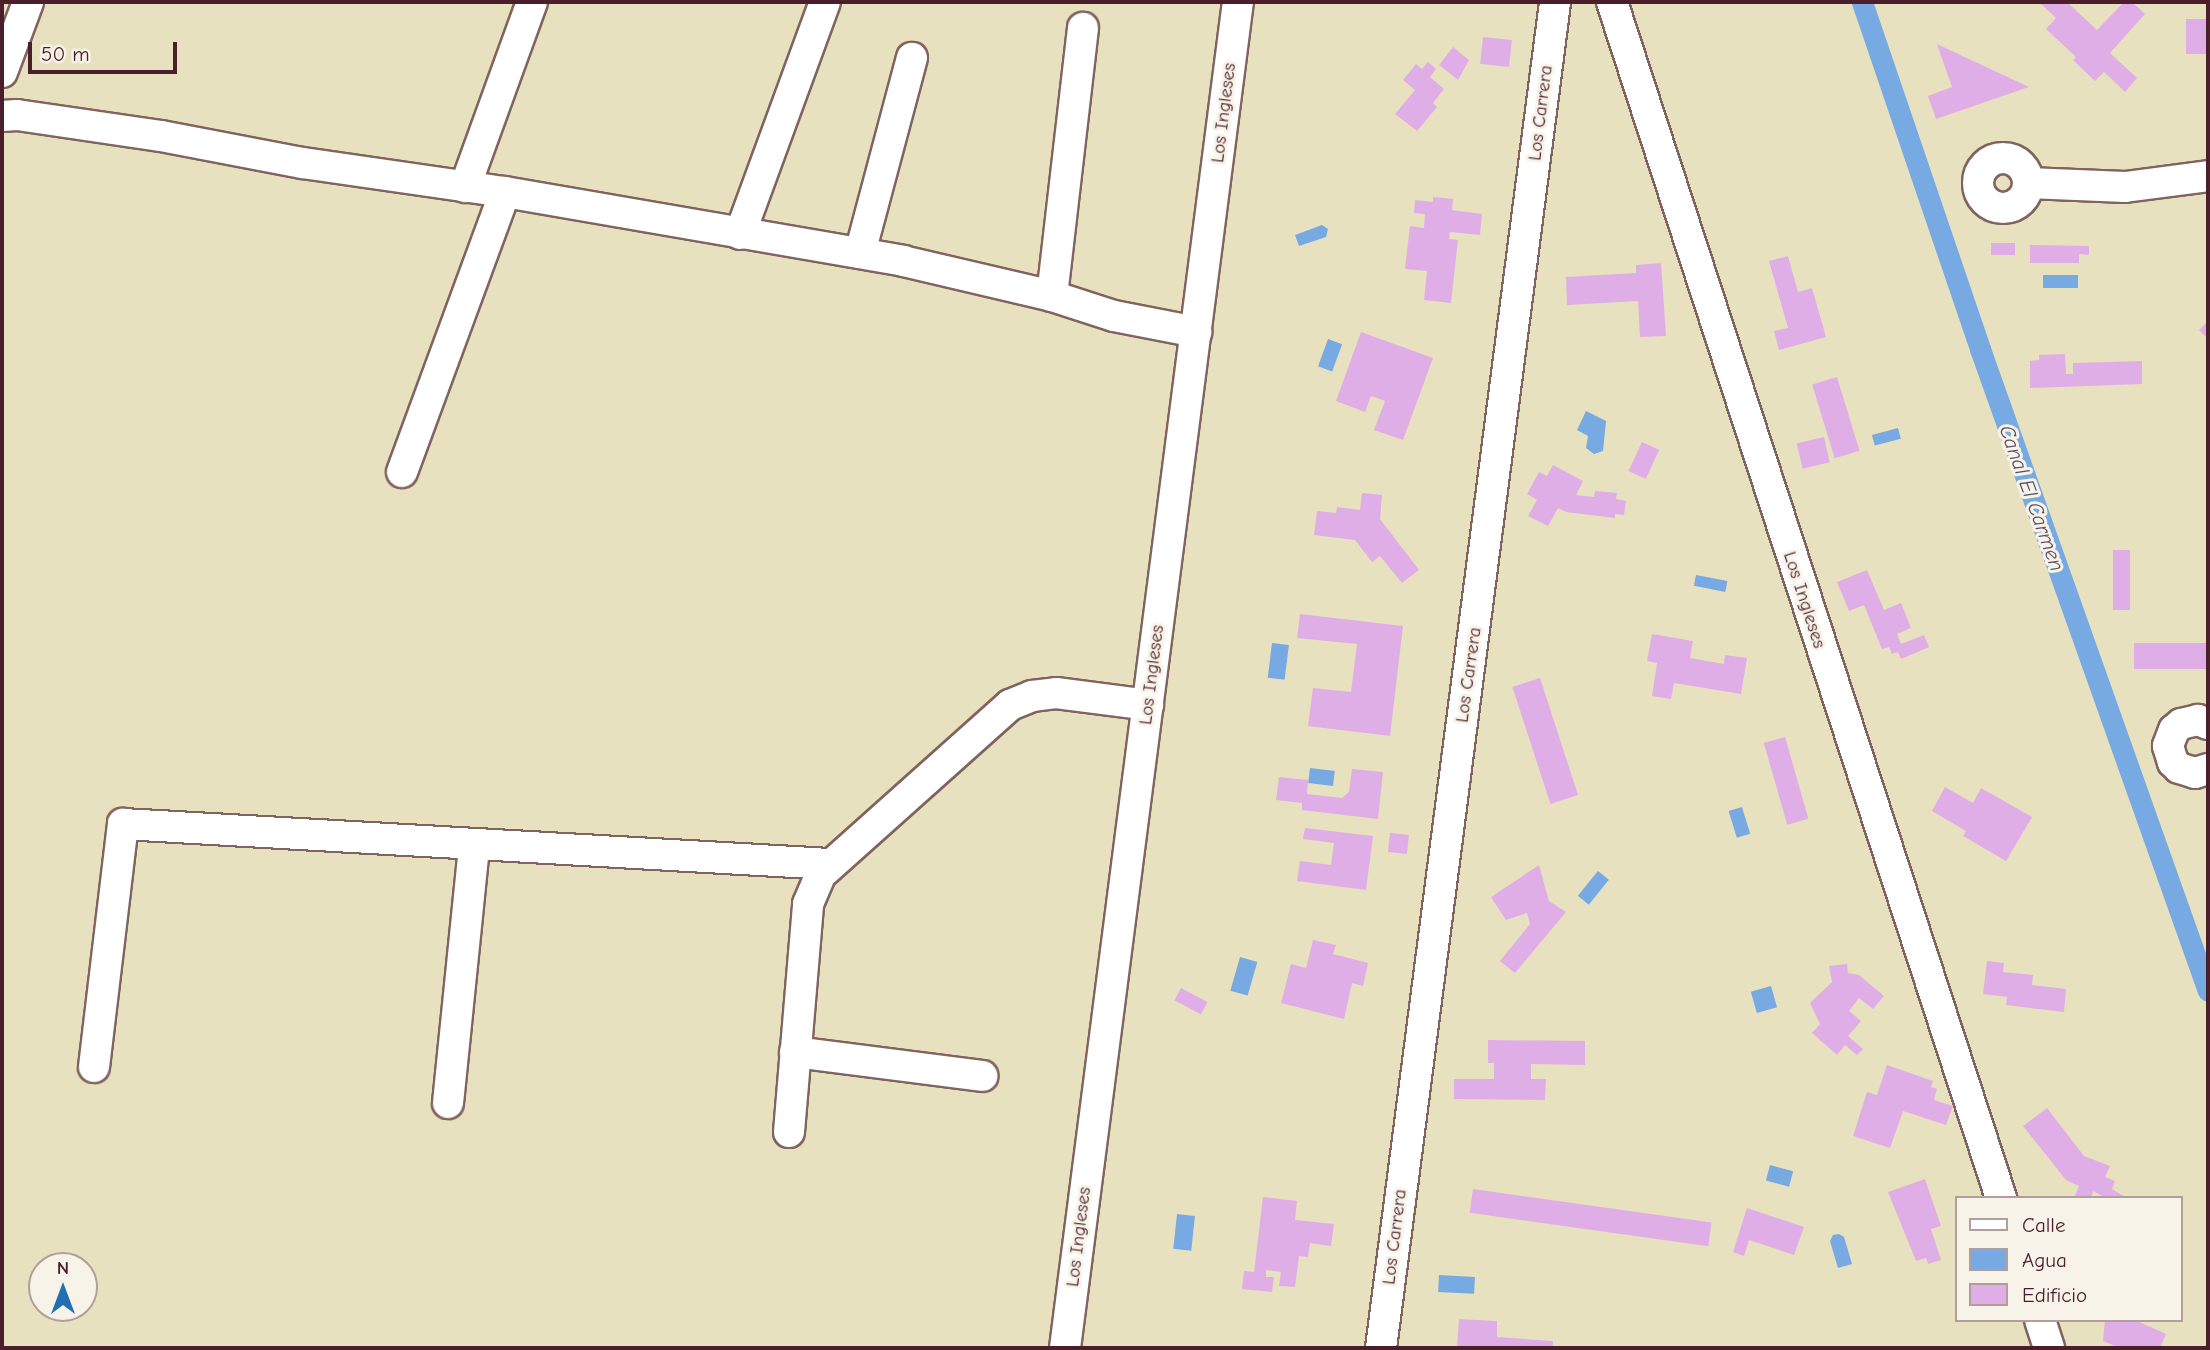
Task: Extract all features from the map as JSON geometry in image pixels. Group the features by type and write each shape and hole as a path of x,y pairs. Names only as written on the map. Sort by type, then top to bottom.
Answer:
{"street":[{"path":"2,72 28,2"},
{"path":"465,187 532,2"},
{"path":"740,234 824,2"},
{"name":"Los Ingleses","path":"1065,1348 1238,2"},
{"name":"Los Carrera","path":"1381,1348 1555,2"},
{"name":"Los Ingleses","path":"1612,2 2000,1196"},
{"path":"1052,296 1083,28"},
{"path":"860,253 912,58"},
{"path":"2,116 18,115 162,136 303,163 505,192 860,253 948,270 1052,296 1114,316 1196,332"},
{"path":"2028,183 2125,187 2208,176"},
{"path":"402,472 505,192"},
{"path":"789,1132 808,904 814,885 830,864 1010,705 1032,696 1056,693 1148,705"},
{"path":"2208,724 2198,720 2181,724 2174,730 2168,746 2173,762 2179,768 2195,773 2208,769"},
{"path":"94,1067 123,824 830,864"},
{"path":"448,1103 474,845"},
{"path":"795,1052 982,1076"},
{"path":"2041,1322 2049,1348"}],"water":[{"path":"1322,225 1328,229 1326,237 1299,246 1295,235"},
{"path":"2043,275 2078,275 2078,288 2043,288"},
{"path":"1328,339 1342,344 1332,371 1318,366"},
{"path":"1586,411 1606,421 1603,451 1594,454 1586,448 1588,436 1577,430"},
{"path":"1898,428 1901,439 1875,446 1872,435"},
{"path":"1696,575 1727,581 1725,592 1694,586"},
{"path":"1272,643 1289,645 1285,680 1268,678"},
{"path":"1310,768 1335,771 1333,786 1308,783"},
{"path":"1742,807 1750,834 1737,838 1729,811"},
{"path":"1598,871 1609,880 1589,905 1578,896"},
{"path":"1240,957 1257,962 1248,996 1230,991"},
{"path":"1771,986 1777,1007 1757,1013 1751,992"},
{"path":"1770,1165 1793,1171 1789,1187 1766,1180"},
{"path":"1177,1214 1195,1216 1191,1251 1173,1249"},
{"path":"1833,1235 1844,1237 1852,1264 1838,1268 1830,1241"},
{"path":"1439,1275 1475,1277 1474,1294 1438,1292"}],"building":[{"path":"2039,2 2067,2 2097,30 2124,2 2132,2 2145,14 2110,53 2137,78 2125,92 2104,72 2095,81 2073,60 2076,57 2046,29 2056,18"},
{"path":"2186,19 2208,19 2208,54 2186,54"},
{"path":"1483,37 1512,40 1509,67 1480,64"},
{"path":"1937,44 2029,87 1936,119 1928,96 1952,87"},
{"path":"1453,47 1469,60 1458,80 1439,65"},
{"path":"1428,62 1436,69 1430,77 1444,89 1433,103 1437,107 1417,131 1395,114 1415,90 1403,80 1416,64 1422,69"},
{"path":"1433,197 1453,199 1452,210 1482,214 1480,235 1450,232 1449,239 1458,240 1451,303 1424,300 1427,271 1405,269 1410,226 1424,228 1425,214 1414,213 1415,200 1433,202"},
{"path":"1991,243 2015,243 2015,255 1991,255"},
{"path":"2030,245 2089,246 2089,255 2079,254 2079,263 2030,263"},
{"path":"1788,256 1798,292 1812,288 1826,337 1779,350 1774,331 1788,328 1769,261"},
{"path":"1661,263 1666,336 1640,337 1638,301 1567,305 1566,277 1636,273 1636,265"},
{"path":"2208,321 2208,339 2199,330"},
{"path":"1361,332 1433,358 1403,440 1374,430 1385,401 1371,396 1365,412 1336,401"},
{"path":"2065,354 2066,374 2073,374 2073,363 2142,361 2142,384 2030,388 2030,361 2039,360 2039,355"},
{"path":"1837,377 1860,451 1835,458 1812,385"},
{"path":"1824,437 1830,462 1803,469 1797,443"},
{"path":"1642,442 1659,450 1646,479 1628,471"},
{"path":"1553,465 1583,481 1576,495 1594,497 1595,491 1617,493 1616,499 1626,501 1624,515 1615,514 1615,518 1566,512 1558,508 1548,526 1528,516 1537,500 1527,494 1539,472 1547,476"},
{"path":"1362,493 1382,495 1380,519 1419,570 1402,583 1380,556 1372,562 1355,540 1314,535 1317,511 1336,513 1337,507 1360,510"},
{"path":"2113,550 2130,550 2130,610 2113,610"},
{"path":"1867,570 1884,610 1901,603 1911,628 1897,634 1901,644 1924,635 1929,647 1901,659 1898,652 1892,654 1889,647 1882,649 1864,605 1849,611 1837,582"},
{"path":"1300,614 1403,626 1390,736 1308,726 1313,688 1351,692 1357,644 1297,638"},
{"path":"1652,634 1693,641 1690,658 1724,664 1725,655 1747,658 1741,694 1674,683 1671,699 1652,696 1657,663 1647,661"},
{"path":"2134,643 2208,643 2208,669 2134,669"},
{"path":"1540,678 1578,795 1550,804 1512,687"},
{"path":"1785,737 1808,819 1787,825 1764,743"},
{"path":"1352,769 1383,772 1378,819 1302,810 1302,803 1276,800 1279,777 1308,780 1307,794 1342,798 1349,792"},
{"path":"1945,787 1973,803 1981,788 2032,817 2006,861 1963,836 1966,831 1932,811"},
{"path":"1305,828 1373,836 1366,890 1297,881 1300,861 1331,865 1334,843 1303,839"},
{"path":"1390,833 1409,835 1407,854 1388,852"},
{"path":"1539,865 1549,901 1566,912 1515,973 1500,961 1530,924 1527,913 1506,920 1491,897"},
{"path":"1313,940 1336,945 1333,954 1368,963 1363,986 1352,983 1344,1019 1281,1003 1291,964 1306,968"},
{"path":"1987,961 2004,963 2003,972 2033,975 2032,985 2066,989 2064,1012 2006,1005 2007,997 1983,994"},
{"path":"1847,964 1848,973 1859,975 1884,996 1873,1009 1859,998 1849,1011 1861,1021 1848,1036 1863,1049 1857,1055 1845,1045 1837,1055 1812,1033 1820,1024 1810,1003 1832,982 1829,966"},
{"path":"1181,988 1207,1002 1201,1014 1174,1000"},
{"path":"1488,1040 1585,1041 1585,1065 1531,1064 1531,1079 1546,1079 1545,1100 1454,1099 1454,1079 1494,1079 1494,1063 1488,1063"},
{"path":"1887,1065 1933,1081 1931,1087 1937,1089 1934,1100 1953,1106 1946,1125 1903,1111 1890,1148 1853,1136 1867,1092 1877,1095"},
{"path":"2047,1108 2084,1156 2110,1166 2105,1177 2115,1181 2112,1189 2124,1196 2102,1196 2093,1191 2092,1196 2075,1196 2079,1186 2066,1180 2023,1126"},
{"path":"1925,1179 1941,1226 1931,1229 1941,1260 1928,1264 1926,1258 1916,1261 1888,1192"},
{"path":"1473,1189 1712,1223 1708,1246 1470,1213"},
{"path":"1263,1197 1297,1201 1295,1220 1334,1224 1331,1246 1310,1243 1308,1257 1299,1256 1295,1287 1279,1286 1281,1272 1266,1270 1266,1277 1274,1277 1272,1292 1242,1289 1244,1271 1254,1272"},
{"path":"1747,1208 1804,1227 1794,1255 1749,1240 1744,1256 1733,1252"},
{"path":"1459,1319 1497,1321 1497,1337 1553,1341 1553,1348 1457,1348"},
{"path":"2105,1322 2139,1322 2166,1334 2160,1348 2120,1348 2103,1341"}],"waterway":[{"name":"Canal El Carmen","path":"1862,2 1980,349 2208,991"}]}
